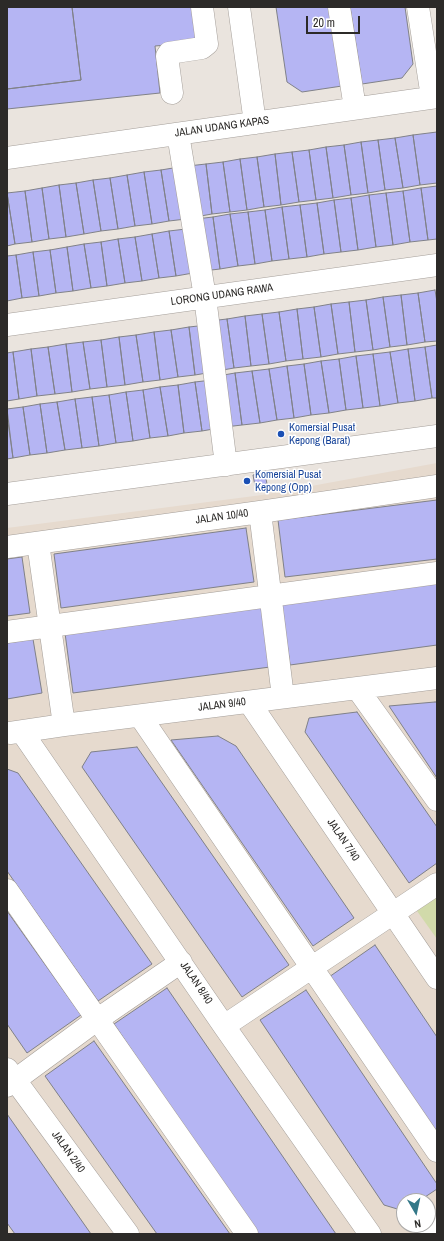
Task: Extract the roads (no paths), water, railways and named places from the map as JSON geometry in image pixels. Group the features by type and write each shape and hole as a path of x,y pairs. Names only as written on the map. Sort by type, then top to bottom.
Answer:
{"street":[{"path":"172,92 167,56 169,53 202,48 206,44 202,7"},
{"path":"239,7 255,123"},
{"path":"339,7 355,108"},
{"path":"418,7 434,97"},
{"name":"JALAN UDANG KAPAS","path":"7,158 434,97"},
{"path":"178,134 205,297 226,465"},
{"name":"LORONG UDANG RAWA","path":"7,325 437,265"},
{"path":"7,494 437,436"},
{"name":"JALAN 10/40","path":"7,547 437,486"},
{"path":"260,512 283,697"},
{"path":"38,543 64,725"},
{"path":"7,632 437,573"},
{"name":"JALAN 9/40","path":"14,733 64,725 437,678"},
{"path":"357,688 437,800"},
{"name":"JALAN 7/40","path":"249,702 437,978"},
{"path":"140,716 437,1151"},
{"name":"JALAN 8/40","path":"14,733 181,962 224,1026 370,1234"},
{"path":"7,890 247,1234"},
{"path":"224,1026 394,914 434,890"},
{"path":"10,1078 98,1020 181,962"},
{"name":"JALAN 2/40","path":"10,1078 128,1234"},
{"path":"426,1234 437,1227"}],"place":[{"name":"Komersial Pusat Kepong (Barat)","path":"281,434"},
{"name":"Komersial Pusat Kepong (Opp)","path":"247,481"}]}
